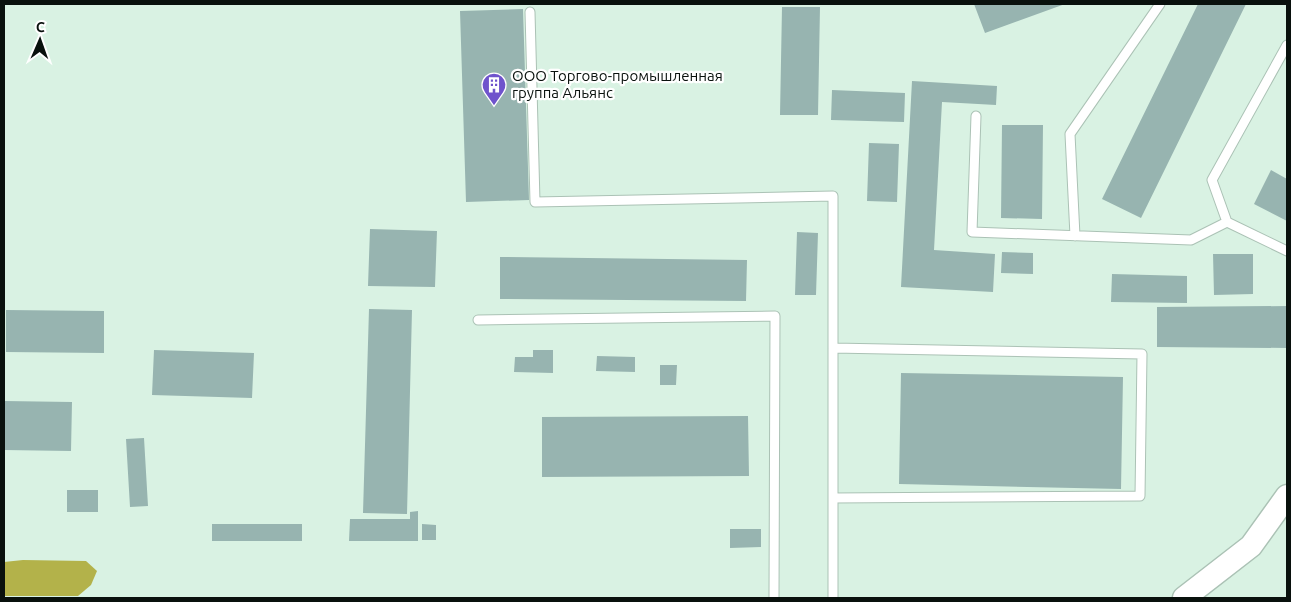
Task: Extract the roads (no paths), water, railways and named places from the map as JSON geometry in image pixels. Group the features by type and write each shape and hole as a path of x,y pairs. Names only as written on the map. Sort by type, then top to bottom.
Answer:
{"street":[{"path":"1184,598 1251,546 1287,496"}],"lane":[{"path":"1075,236 1070,134 1160,4"},
{"path":"530,12 535,202 833,196 833,598"},
{"path":"1287,45 1212,180 1227,222 1287,252"},
{"path":"976,116 972,232 1191,240 1227,222"},
{"path":"478,320 775,316 774,598"},
{"path":"833,348 1142,354 1140,496 833,498"}],"place":[{"name":"ООО Торгово-промышленная группа Альянс","path":"494,106"}]}
